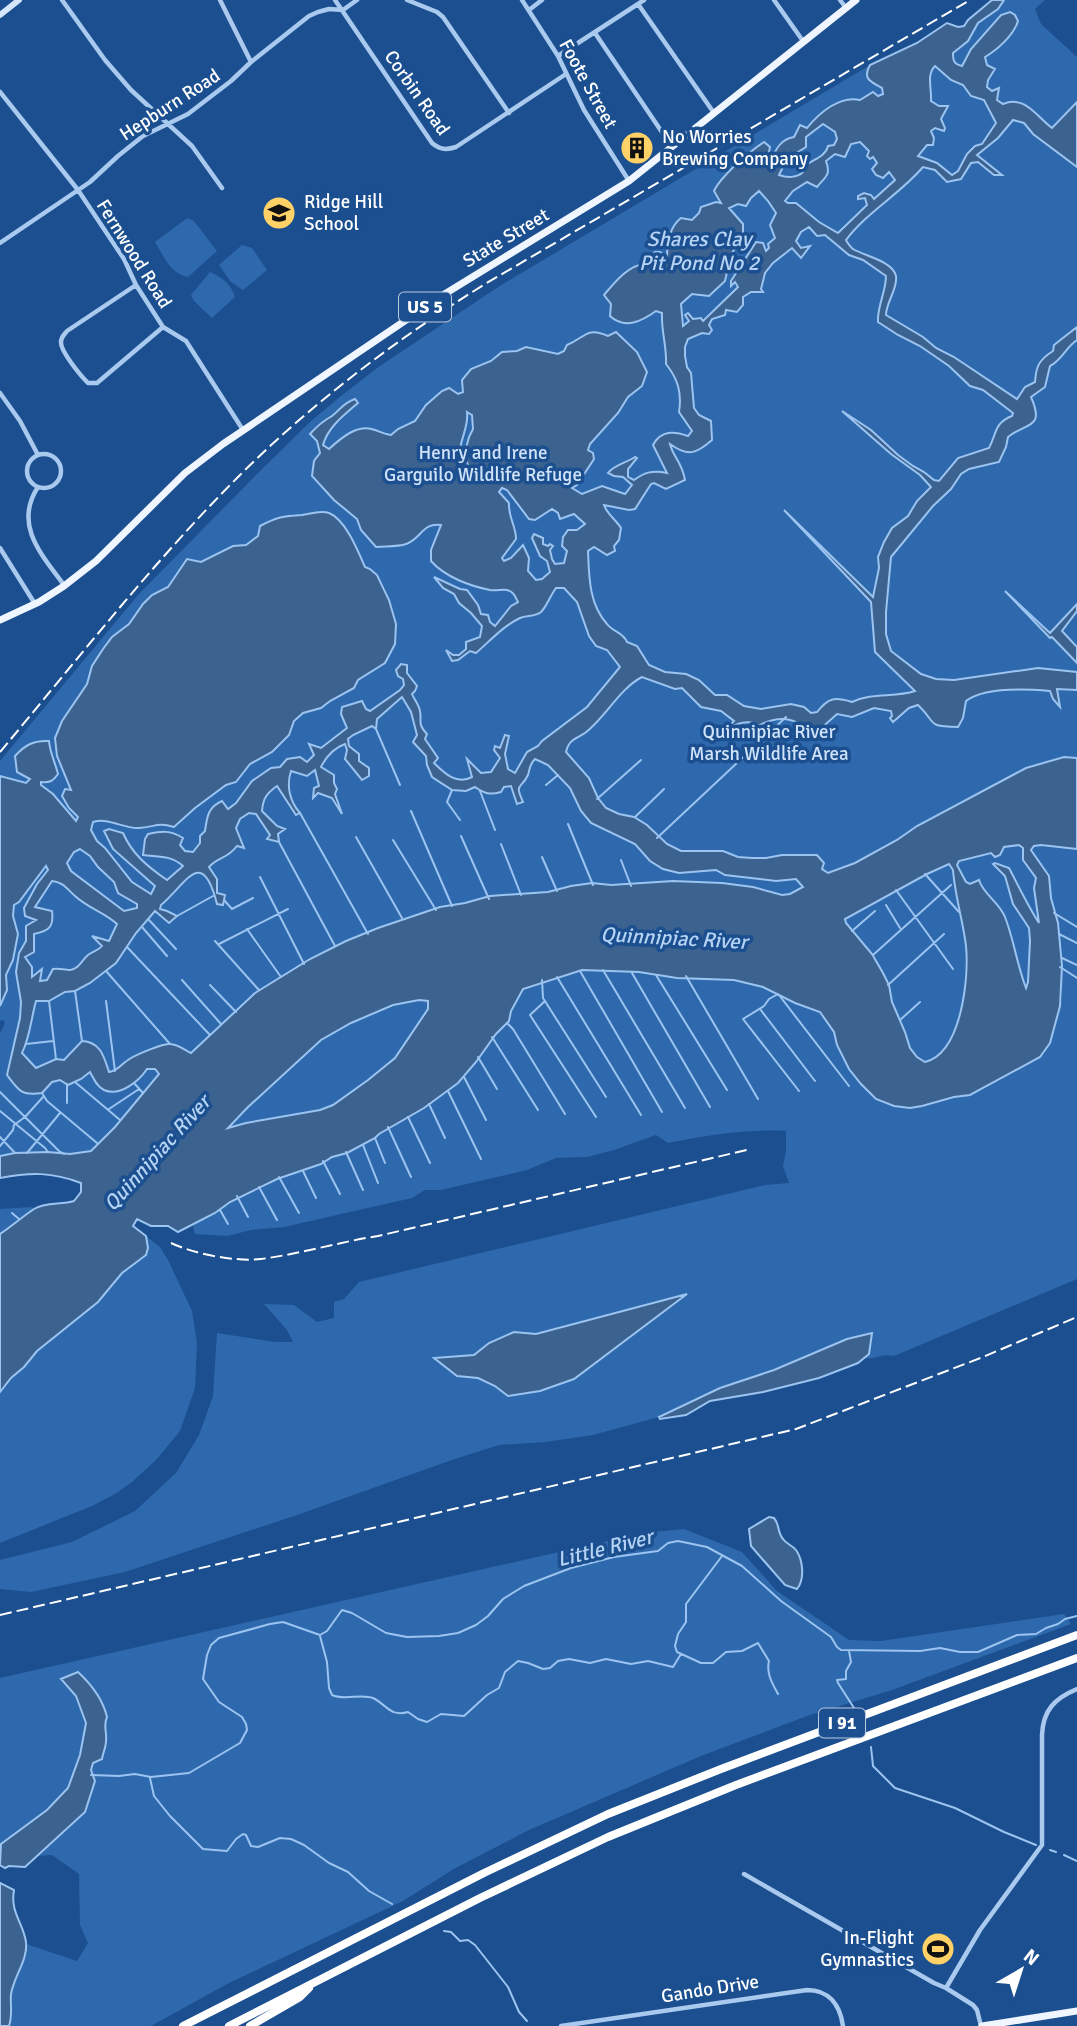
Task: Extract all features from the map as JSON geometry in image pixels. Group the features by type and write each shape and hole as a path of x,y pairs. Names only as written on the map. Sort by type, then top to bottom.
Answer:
{"highway":[{"name":"I 91","path":"183,2026 494,1867 626,1806 1077,1635"},
{"name":"I 91","path":"229,2026 525,1875 633,1826 1077,1658"},
{"path":"250,2026 300,1997 314,1982"}],"main road":[{"path":"0,15 19,0"},
{"name":"State Street","path":"0,620 35,604 96,561 185,473 243,430 443,295 629,181 856,0"},
{"path":"981,2026 1077,2011"}],"street":[{"path":"62,0 105,60 131,90 192,146 222,188"},
{"path":"220,0 251,62"},
{"name":"Corbin Road","path":"335,0 436,146 445,150 456,147 566,74"},
{"name":"Hepburn Road","path":"1,241 90,182 143,136 188,114 309,16 329,9 342,9 357,0"},
{"path":"407,0 443,17 509,113"},
{"name":"Foote Street","path":"522,0 558,55 584,110 629,181"},
{"path":"529,10 542,0"},
{"path":"558,55 644,0"},
{"path":"774,0 804,42"},
{"path":"840,0 846,8"},
{"path":"638,4 714,113"},
{"path":"595,33 672,147"},
{"name":"Fernwood Road","path":"0,92 78,190 124,259 136,285 163,327 186,341 243,430"},
{"path":"136,285 67,331 61,339 61,347 82,377 88,383 97,383 163,327"},
{"path":"0,393 20,421 38,454"},
{"path":"38,454 54,456 62,471 61,477 49,488 38,487 30,480 27,471 30,461 38,454"},
{"path":"38,487 28,512 30,531 39,551 64,586"},
{"path":"0,548 35,604"},
{"path":"946,1988 980,1930 1042,1845 1044,1720 1047,1711 1057,1699 1077,1689"},
{"path":"744,1874 946,1988 975,2007 981,2026"},
{"name":"Gando Drive","path":"561,2026 807,1990 820,1992 832,1999 840,2011 843,2026"}],"green space":[{"path":"1004,0 1045,0 1035,9 1041,24 1077,57 1077,102 1052,128 1043,120 1003,104 987,87 985,57 1017,27 1001,15 971,49 962,66 954,60 953,53 968,41 978,23 998,9"},
{"path":"870,65 867,71 870,83 882,88 883,94 859,100 931,131 945,112 931,101 930,78 935,66 951,80 963,85 971,96 984,100 996,123 1013,104 1077,155 1077,758 1064,757 1026,768 917,826 894,842 788,895 722,883 592,883 548,892 490,896 440,907 346,941 316,956 255,993 191,1053 163,1046 129,1059 109,1072 105,1058 76,1047 64,1060 35,1069 22,1053 36,1001 49,1001 90,983 116,963 143,926 133,910 124,911 71,871 67,864 74,852 80,849 90,856 114,882 118,893 137,904 138,908 167,880 136,854 123,833 129,863 155,886 151,894 132,882 97,841 90,830 93,822 105,821 139,828 159,825 174,827 226,785 236,782 250,764 272,752 303,713 321,708 354,688 367,672 375,670 388,610 387,593 377,577 365,567 352,539 339,521 317,512 292,514 246,545 233,546 200,562 187,559 168,587 152,595 129,624 112,637 92,666 87,684 62,721 55,738 57,756 71,791 65,790 78,817 76,822 53,794 41,785 41,782 51,781 58,774 51,755 38,740 20,750 21,775 30,778 27,783 0,776 0,761 138,595 310,422 377,368 498,287","holes":["407,673 411,679 412,693 419,709 419,720 433,763 440,769 447,786 432,777 426,756 414,742 417,735 411,712 403,697 377,719 376,729 372,726 353,735 351,733 300,773 291,771 288,780 279,789 277,785 266,795 263,802 184,866 170,859 143,855 146,848 180,845 185,852 193,852 203,836 207,817 233,805 266,771 309,759 314,755 310,744 321,748 347,728 341,714 370,711 400,690"]},
{"path":"187,218 194,221 217,251 188,277 172,268 155,242"},
{"path":"242,245 252,248 267,270 243,290 231,282 219,265"},
{"path":"210,272 226,282 235,297 212,318 191,295"},
{"path":"1019,845 1036,878 1035,895 1039,923 1006,866 993,864 1005,876 1014,904 1029,928 1026,988 1004,915 977,880 970,884 966,882 957,863 991,853 994,856 1004,847"},
{"path":"1034,846 1077,849 1077,1279 894,1356 864,1358 869,1354 872,1334 847,1339 774,1370 720,1388 659,1417 593,1435 499,1445 125,1572 31,1592 0,1589 0,1560 72,1542 135,1511 176,1473 199,1435 213,1396 217,1333 293,1342 287,1330 264,1304 294,1305 317,1322 334,1318 334,1302 344,1299 359,1282 765,1185 789,1183 783,1166 786,1131 726,1133 668,1143 656,1135 587,1157 556,1158 527,1170 441,1190 425,1190 412,1198 284,1227 251,1230 227,1236 195,1234 193,1225 230,1202 277,1179 347,1153 424,1108 458,1083 476,1062 509,1021 511,1011 523,989 582,970 741,981 763,987 820,1012 834,1032 837,1045 849,1069 866,1090 910,1108 980,1091 1043,1055 1050,1043 1062,999 1058,923 1051,898 1049,876 1031,850","holes":["685,1295 574,1379 540,1391 508,1396 478,1378 457,1376 435,1359 474,1355 514,1332 536,1334"]},
{"path":"949,864 953,870 966,949 963,1005 949,1044 942,1054 925,1062 910,1048 891,1002 889,985 872,954 845,920"},
{"path":"47,866 48,870 24,908 29,918 36,920 25,934 27,941 19,953 16,972 21,1002 18,1032 7,1075 42,1093 52,1082 60,1080 68,1085 90,1072 96,1082 110,1091 118,1091 133,1084 147,1069 155,1069 159,1074 115,1127 91,1151 70,1154 15,1153 0,1156 0,1033 5,1023 0,1021 0,1006 7,990 6,975 13,960 18,935 13,916 14,905"},
{"path":"52,881 67,887 88,906 117,924 109,941 94,938 103,946 89,954 76,967 60,968 47,980 39,981 42,971 32,977 32,967 25,957 34,952 34,934 52,911 34,908"},
{"path":"428,1001 427,1010 395,1058 333,1105 320,1110 228,1128 321,1040 351,1023 393,1005"},
{"path":"0,1209 34,1209 28,1215 0,1234"},
{"path":"146,1236 160,1247 168,1260 192,1311 197,1343 195,1388 180,1431 156,1460 115,1494 0,1543 0,1392 37,1351 98,1302 122,1273 146,1255"},
{"path":"684,1529 742,1552 777,1591 849,1640 881,1641 1064,1614 1071,1624 701,1756 529,1830 452,1870 403,1901 227,1984 151,2026 9,2026 13,1986 26,1944 77,1961 88,1943 80,1925 79,1874 52,1855 35,1856 85,1812 95,1781 91,1770 93,1762 106,1740 107,1717 101,1702 86,1691 65,1682 76,1696 86,1723 80,1754 68,1788 47,1810 0,1847 0,1678 643,1533"}],"water":[{"path":"992,0 1004,0 998,9 978,23 968,41 953,53 954,60 962,66 971,49 1001,15 1010,12 1015,15 1018,21 1013,32 985,57 987,65 995,69 987,87 992,91 999,88 997,100 1003,104 1024,104 1052,128 1077,102 1077,167 1033,134 1024,123 1013,120 998,138 977,155 1002,175 994,175 978,162 971,163 961,179 947,182 935,170 923,167 846,240 853,249 890,266 894,271 896,281 886,315 1017,399 1025,387 1035,382 1039,364 1053,351 1054,345 1077,327 1077,340 1050,366 1045,387 1031,397 1035,407 1035,420 1008,437 999,462 969,469 961,474 891,557 886,634 891,651 921,674 936,679 954,680 1038,668 1077,672 1077,690 1057,689 1060,707 1050,691 983,693 966,701 963,718 958,727 936,725 918,705 909,708 893,722 890,718 891,711 874,708 852,717 837,714 819,730 815,738 796,722 781,719 758,726 750,722 742,723 723,733 734,721 721,711 701,707 682,688 675,689 642,677 626,689 593,726 571,742 566,752 589,778 606,808 634,817 667,844 681,851 723,851 738,857 752,858 817,855 824,863 822,869 828,873 855,863 917,826 1026,768 1064,757 1077,758 1077,849 1041,845 1034,846 1031,850 1049,876 1051,898 1058,923 1062,966 1060,1006 1050,1043 1040,1057 970,1095 910,1108 894,1106 876,1099 861,1084 849,1069 837,1045 834,1032 820,1012 763,987 734,980 582,970 523,989 511,1011 509,1021 458,1083 375,1138 321,1164 277,1179 178,1232 168,1226 151,1226 137,1219 133,1226 146,1236 146,1255 122,1273 98,1302 37,1351 0,1392 0,1234 38,1207 74,1201 81,1192 81,1183 41,1174 0,1178 0,1156 15,1153 70,1154 91,1151 115,1127 159,1074 155,1069 147,1069 128,1087 110,1092 99,1087 90,1072 68,1085 60,1080 52,1082 42,1093 35,1094 21,1091 7,1075 20,1018 21,1002 16,972 19,953 26,941 26,926 36,920 25,916 24,908 48,870 46,866 14,905 13,916 18,934 13,960 6,975 7,990 0,1006 0,776 26,783 30,779 17,772 15,756 30,744 49,741 58,774 51,781 41,782 41,785 53,794 76,821 78,817 62,796 65,789 71,790 57,756 55,738 62,721 87,684 92,666 112,637 129,624 152,595 168,587 187,559 201,562 233,546 246,545 258,536 260,526 276,519 322,512 329,513 341,522 365,567 377,575 389,600 396,624 395,644 385,663 358,680 354,688 321,708 303,713 294,721 289,735 272,752 250,764 236,782 226,785 174,827 160,825 133,828 110,822 93,822 91,830 97,841 132,882 151,894 155,886 113,849 104,831 109,829 123,833 141,860 167,880 183,866 169,858 143,855 148,834 170,832 183,838 180,845 185,851 193,852 200,843 200,836 205,831 214,806 222,801 228,809 236,803 252,781 271,768 280,767 287,759 300,757 307,762 314,755 309,744 321,748 347,728 341,714 342,707 362,701 370,711 400,690 404,685 403,679 398,676 396,670 401,664 407,665 407,673 417,686 412,694 419,709 421,725 427,734 425,739 438,758 434,763 438,767 461,780 472,777 467,759 481,773 491,772 500,758 494,750 495,746 500,748 505,735 509,736 505,754 508,769 515,773 527,752 587,707 620,667 607,650 596,646 589,636 577,602 564,588 556,588 539,614 514,621 476,653 470,651 452,661 446,650 453,655 459,655 466,649 466,642 480,637 482,626 459,603 454,594 443,588 434,577 467,590 481,614 488,615 495,626 511,606 518,602 515,596 511,591 490,590 466,583 437,567 431,561 431,550 441,525 426,528 406,544 376,547 361,530 357,519 334,500 312,476 314,461 320,453 317,441 310,434 345,404 355,399 358,403 333,427 323,445 329,449 344,436 362,428 391,435 415,421 426,405 442,391 449,388 458,394 463,392 462,380 471,369 491,361 502,352 526,347 558,354 586,334 595,332 608,336 616,332 637,352 647,372 642,386 628,397 618,413 590,444 588,450 593,453 594,459 577,485 572,488 582,494 602,486 625,494 632,485 623,477 608,473 635,457 637,458 628,469 628,477 634,480 649,472 667,473 653,445 664,434 678,433 688,436 692,431 679,412 678,387 666,364 662,313 656,311 639,321 622,323 610,316 611,304 604,295 622,275 645,264 655,252 660,252 667,258 670,236 677,222 681,218 692,220 701,207 721,203 714,191 736,164 758,146 764,142 770,147 767,162 771,162 779,145 794,137 800,125 807,128 824,111 845,100 860,100 873,92 878,96 883,94 882,88 867,77 870,65 917,43 947,23 958,27 964,26","holes":["935,66 951,80 963,85 971,96 984,100 996,123 982,144 975,146 967,154 958,171 952,175 937,163 918,156 927,145 933,145 931,131 935,128 944,131 945,128 941,119 948,106 939,106 931,101 930,78","823,124 835,132 837,139 834,145 828,146 821,156 809,163 799,160 797,163 803,172 801,174 792,177 779,175 787,159 806,147 806,137","860,142 869,151 867,156 870,159 873,157 877,163 872,169 876,175 883,178 889,172 895,180 874,199 864,193 858,196 858,199 865,198 867,205 838,233 796,203 785,201 793,191 807,182 817,187 828,172 826,161 835,154 845,157 851,144","759,191 776,213 770,225 775,238 768,244 766,251 763,243 756,242 731,281 731,286 735,282 738,287 703,321 701,318 693,319 688,313 685,315 689,321 683,326 681,304 692,294 709,296 725,281 731,255 743,235 743,224 729,208 738,204 746,206","809,227 817,236 825,235 849,255 863,260 886,276 878,322 920,346 949,366 970,386 983,390 1013,413 999,425 989,448 958,458 939,481 913,466 871,430 842,411 931,487 917,501 908,516 892,528 884,542 878,557 879,568 873,597 784,510 871,602 875,652 915,691 868,697 852,702 833,700 825,703 817,712 811,713 804,707 791,704 761,709 744,706 727,695 715,695 699,680 686,674 665,672 649,665 637,646 627,642 609,627 601,616 591,590 588,551 594,547 607,555 615,551 614,546 619,540 621,528 604,505 635,509 651,484 666,489 685,480 670,444 682,451 692,452 712,440 711,421 699,415 694,408 691,373 685,356 688,339 702,333 709,334 712,330 709,325 712,319 725,315 726,310 737,312 743,305 743,297 751,292 763,292 761,289 765,273 773,263 792,248 801,258 810,246 801,248 796,241 801,232","467,412 472,415 473,429 464,456 468,470 460,456 467,420","502,488 507,490 529,519 535,520 552,509 558,513 560,519 574,514 585,524 577,530 568,530 563,537 562,546 567,551 564,563 555,564 550,550 553,546 543,544 543,538 534,534 532,538 540,556 547,561 550,572 542,579 536,580 528,571 529,558 523,545 511,558 504,561 502,558 516,539 509,503 499,492","402,697 411,712 417,735 413,742 426,756 432,777 452,790 466,791 475,787 494,793 511,786 517,804 523,802 519,789 535,759 548,765 570,788 581,811 591,823 635,844 650,861 663,869 679,873 716,870 725,875 776,881 796,879 803,887 782,895 753,887 722,883 592,883 548,892 490,896 440,907 378,928 310,959 255,993 191,1053 175,1045 166,1044 136,1056 109,1072 98,1047 82,1041 64,1060 56,1059 36,1068 22,1053 36,1001 49,1001 90,983 116,963 155,911 169,923 177,916 160,909 161,905 193,874 205,876 217,904 223,905 225,895 217,893 217,879 209,867 237,846 244,848 236,828 240,819 249,813 256,814 270,835 267,839 279,842 278,834 285,829 277,826 262,811 266,796 277,786 296,815 300,813 290,794 291,771 307,776 315,770 319,786 314,788 313,798 318,793 332,798 342,814 335,794 337,789 334,775 321,767 331,753 345,744 345,759 362,780 369,776 369,768 359,761 359,754 349,746 348,739 372,726 376,729 377,719","1019,845 1023,848 1023,860 1036,878 1034,888 1039,923 1009,868 993,864 1005,876 1013,904 1029,928 1026,988 1002,912 979,880 970,884 966,882 957,865 959,861 991,853 995,857 1000,855 1004,847","80,849 114,882 118,893 137,904 137,908 124,911 71,871 67,863 74,852","949,864 953,870 967,960 964,994 955,1030 938,1056 925,1062 910,1048 883,973 872,954 845,919","52,881 62,884 80,900 117,924 109,941 92,936 102,946 88,955 76,968 53,969 47,980 40,981 42,969 32,977 32,967 25,957 34,952 34,934 49,927 52,911 35,907","428,1001 428,1009 395,1058 333,1105 320,1110 228,1128 321,1040 351,1023 393,1005"]},
{"path":"1005,591 1050,633 1077,604 1077,611 1062,631 1077,647 1077,663 1050,638"},
{"path":"687,1294 574,1379 540,1391 508,1396 478,1378 457,1376 434,1358 474,1355 489,1343 514,1332 536,1334"},
{"path":"872,1333 869,1354 858,1363 819,1378 763,1392 710,1401 686,1415 659,1417 720,1388 774,1370 847,1339"},
{"path":"769,1517 774,1518 781,1536 794,1548 802,1564 800,1585 797,1589 785,1585 751,1546 749,1529"},
{"path":"78,1672 96,1693 107,1717 105,1748 102,1759 93,1763 91,1770 95,1781 85,1812 25,1867 5,1868 0,1865 1,1844 47,1810 68,1788 80,1755 86,1723 76,1696 61,1679"},
{"path":"0,1883 14,1890 15,1911 26,1942 25,1955 11,1994 9,2026 0,2026"}],"waterway":[{"path":"657,838 786,717"},
{"path":"376,729 400,785"},
{"path":"597,799 641,760"},
{"path":"546,785 558,775"},
{"path":"635,817 664,789"},
{"path":"452,790 447,802 460,820"},
{"path":"480,791 495,830"},
{"path":"411,811 452,906"},
{"path":"300,813 368,934"},
{"path":"568,824 593,885"},
{"path":"461,836 489,899"},
{"path":"356,837 402,918"},
{"path":"393,840 436,910"},
{"path":"279,842 335,946"},
{"path":"501,844 521,895"},
{"path":"542,857 557,891"},
{"path":"621,860 631,886"},
{"path":"925,874 959,912"},
{"path":"260,877 304,964"},
{"path":"873,955 951,885"},
{"path":"896,890 953,969"},
{"path":"177,916 213,896"},
{"path":"224,900 232,909 253,898"},
{"path":"886,905 900,928"},
{"path":"219,944 288,909"},
{"path":"852,931 875,911"},
{"path":"1054,913 1077,927"},
{"path":"149,920 176,949"},
{"path":"142,927 167,956"},
{"path":"247,929 281,977"},
{"path":"888,985 944,934"},
{"path":"1059,934 1077,943"},
{"path":"215,941 259,990"},
{"path":"127,947 210,1035"},
{"path":"1062,958 1077,965"},
{"path":"1060,967 1077,978"},
{"path":"603,970 685,1108"},
{"path":"106,971 170,1044"},
{"path":"580,971 662,1112"},
{"path":"632,973 710,1107"},
{"path":"656,975 727,1090"},
{"path":"686,976 758,1099"},
{"path":"557,977 641,1115"},
{"path":"182,980 221,1024"},
{"path":"542,980 543,998 606,1097"},
{"path":"210,985 236,1012"},
{"path":"75,991 82,1041"},
{"path":"778,994 743,1019 799,1091"},
{"path":"779,995 849,1086"},
{"path":"49,1001 56,1059"},
{"path":"106,1001 115,1071"},
{"path":"545,1001 530,1015 596,1117"},
{"path":"900,1020 920,1002"},
{"path":"760,1009 815,1081"},
{"path":"507,1023 565,1114"},
{"path":"492,1037 538,1110"},
{"path":"26,1044 53,1041"},
{"path":"478,1057 497,1089"},
{"path":"464,1077 486,1120"},
{"path":"75,1082 120,1120"},
{"path":"134,1083 143,1093"},
{"path":"67,1084 67,1103"},
{"path":"109,1109 139,1089"},
{"path":"448,1091 481,1159"},
{"path":"0,1092 64,1154"},
{"path":"42,1093 47,1101 97,1143"},
{"path":"0,1146 14,1125 43,1097"},
{"path":"429,1104 445,1138"},
{"path":"0,1111 48,1152"},
{"path":"27,1153 60,1113"},
{"path":"408,1117 430,1163"},
{"path":"388,1127 411,1177"},
{"path":"0,1137 15,1153"},
{"path":"375,1138 385,1163"},
{"path":"363,1145 378,1183"},
{"path":"346,1152 363,1190"},
{"path":"323,1161 340,1194"},
{"path":"303,1171 316,1198"},
{"path":"279,1177 299,1213"},
{"path":"259,1187 277,1220"},
{"path":"237,1196 248,1217"},
{"path":"220,1210 228,1224"},
{"path":"12,1213 19,1219"},
{"name":"Little River","path":"91,1775 135,1774 151,1777 189,1773 240,1743 247,1730 242,1717 219,1702 203,1679 207,1655 211,1645 219,1638 283,1622 320,1635 327,1631 342,1610 386,1633 407,1637 458,1633 476,1625 503,1599 524,1586 571,1568 614,1557 658,1551 668,1543 678,1541 707,1547 742,1566 781,1601 831,1637 841,1650 920,1651 940,1648 978,1652 1017,1635 1036,1634 1077,1616"},
{"path":"722,1556 686,1604 686,1622 678,1634 675,1646 677,1652 701,1663 713,1663 726,1652 742,1651 758,1643 769,1661 769,1674 778,1694"},
{"path":"320,1636 332,1695 373,1698 393,1712 408,1712 427,1722 441,1714 464,1716 499,1688 505,1672 518,1661 543,1669 569,1659 590,1663 606,1659 631,1664 648,1661 673,1667 681,1654"},
{"path":"849,1651 851,1662 846,1671 846,1679 837,1680 854,1708"},
{"path":"871,1747 873,1766 895,1788 955,1808 1036,1845"},
{"path":"150,1778 154,1796 203,1849 227,1851 243,1834 251,1846 258,1847 280,1838 291,1839 348,1872 369,1891 392,1904"},
{"path":"1050,1850 1056,1852"},
{"path":"1064,1855 1077,1861"},
{"path":"444,1931 451,1932 460,1941 468,1940 475,1945 508,1987 519,2012 527,2021"}],"railway":[{"path":"0,752 176,542 239,476 326,397 420,327 485,284 970,0"},
{"path":"171,1243 191,1251 228,1258 251,1260 276,1257 378,1236 751,1149"},
{"path":"0,1615 796,1429 983,1357 1077,1317"}],"place":[{"name":"No Worries Brewing Company","path":"637,148"},
{"name":"Ridge Hill School","path":"279,213"},
{"name":"In-Flight Gymnastics","path":"938,1949"}],"water label":[{"name":"Shares Clay Pit Pond No 2","path":"699,251"},
{"name":"Quinnipiac River","path":"674,938"},
{"name":"Quinnipiac River","path":"157,1153"}],"park label":[{"name":"Henry and Irene Garguilo Wildlife Refuge","path":"483,464"},
{"name":"Quinnipiac River Marsh Wildlife Area","path":"769,743"}]}
